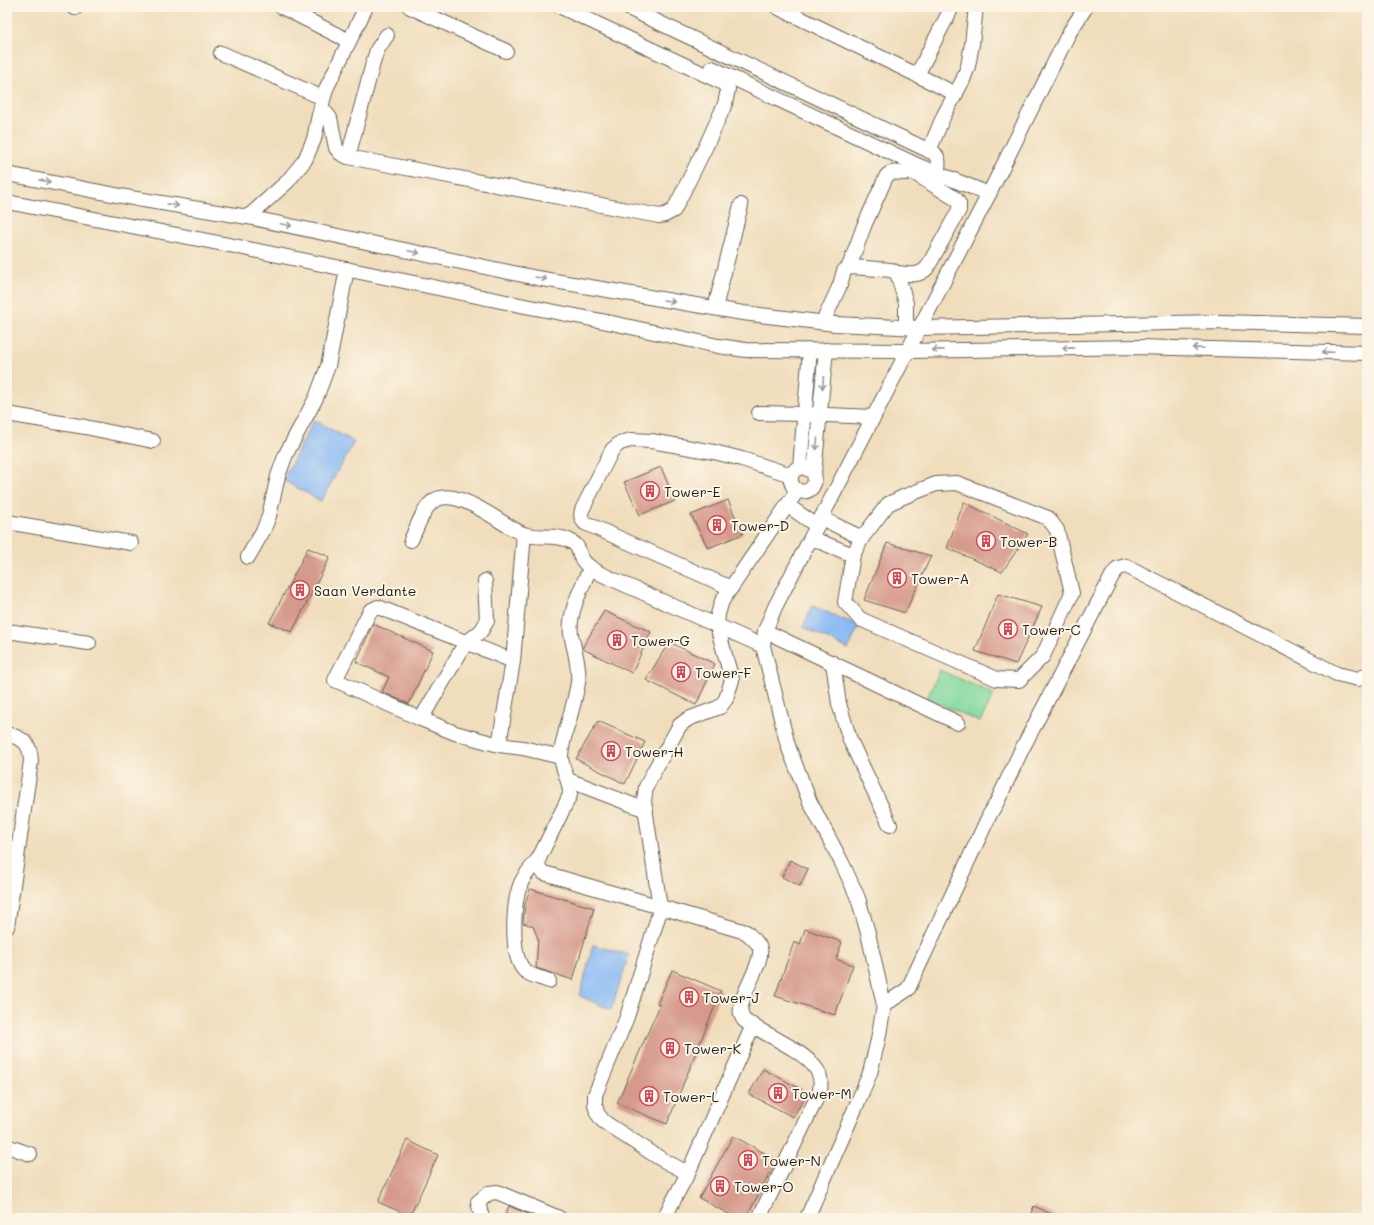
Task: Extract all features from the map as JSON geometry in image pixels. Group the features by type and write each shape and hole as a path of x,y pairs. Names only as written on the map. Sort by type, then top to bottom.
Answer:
{"street":[{"path":"282,7 349,41"},
{"path":"248,217 287,182 305,160 314,138 326,89 366,7"},
{"path":"410,7 506,51"},
{"path":"221,53 322,103 330,118 336,148 340,153 348,157 659,216 665,215 674,210 725,104 728,90 722,83 561,7"},
{"path":"626,7 934,153 937,156 939,163 937,173"},
{"path":"777,7 956,94"},
{"path":"917,75 952,7"},
{"path":"929,151 944,114 956,94 968,66 976,7"},
{"path":"807,1218 870,1073 884,1005 868,933 858,898 842,863 810,802 788,746 763,646 765,631 775,606 989,194 1069,33 1086,7"},
{"path":"348,157 373,63 378,50 387,35"},
{"path":"705,65 913,166 937,173 989,194"},
{"path":"823,322 840,285 844,271 849,267 864,226 886,177 889,173 894,172 906,173 913,166 917,152 922,150 929,151"},
{"path":"849,267 891,270 917,274 922,273 928,268 959,210 959,204 956,199 913,166"},
{"path":"7,174 137,199 248,217 536,278 715,308 823,322 920,328 1219,322 1367,326"},
{"path":"7,202 347,269 718,346 746,350 908,351 1137,347 1367,353"},
{"path":"715,308 741,205"},
{"path":"248,557 264,529 269,516 278,476 286,454 316,398 324,379 328,366 347,269"},
{"path":"897,272 906,303 906,327"},
{"path":"810,350 804,414 795,471 791,484 797,490 805,492 812,488 815,481 814,473 826,350"},
{"path":"7,414 85,426 153,441"},
{"path":"760,414 874,417"},
{"path":"763,646 590,568 582,559 578,547 582,510 612,450 620,443 631,440 651,441 714,452 795,471 808,468 814,473"},
{"path":"957,483 1048,518 1057,530 1072,594 1043,656 1019,680 997,679 860,619 845,602 853,555 862,538 888,504 903,496 936,484 957,483"},
{"path":"688,1173 661,1159 603,1121 597,1113 595,1095 627,1017 658,917 660,906 644,801 646,788 680,725 688,718 720,707 726,699 732,680 717,626 718,614 722,601 797,490"},
{"path":"411,540 427,507 431,502 439,498 447,497 468,502 524,534 552,536 568,540 578,547"},
{"path":"787,505 853,555"},
{"path":"582,520 585,523 731,588"},
{"path":"7,522 131,543"},
{"path":"817,527 862,538"},
{"path":"499,745 513,661 524,534"},
{"path":"884,1005 908,989 1021,751 1118,568 1126,566 1336,674 1358,679 1367,675"},
{"path":"549,981 526,972 518,961 514,929 515,902 521,883 539,858 568,802 570,789 561,757 562,744 575,699 578,680 576,654 571,635 571,622 573,611 590,568"},
{"path":"421,719 466,642 481,632 485,626 487,621 485,581"},
{"path":"513,661 378,607 370,611 335,680 455,733 499,745 523,748 561,757"},
{"path":"7,631 89,644"},
{"path":"765,631 958,723"},
{"path":"833,663 839,704 850,740 890,825"},
{"path":"7,734 27,743 31,750 31,761 7,927"},
{"path":"568,780 646,810"},
{"path":"539,858 538,866 544,873 746,932 755,940 760,948 759,961 742,1001 740,1013 744,1021 787,1045 805,1058 817,1070 821,1080 820,1091 758,1218"},
{"path":"664,1218 688,1173 752,1025"},
{"path":"7,1146 30,1154"},
{"path":"482,1218 478,1202 489,1193 497,1192 559,1218"}],"green space":[{"path":"940,670 994,694 980,722 927,698"}],"water":[{"path":"314,420 354,442 321,501 283,480"},
{"path":"812,606 859,626 848,649 803,627"},
{"path":"593,945 629,955 611,1010 580,996"}],"building":[{"name":"Tower-E","path":"661,467 675,501 640,515 624,482"},
{"name":"Tower-D","path":"728,500 743,534 708,548 691,515"},
{"name":"Tower-B","path":"964,502 1028,534 1002,572 947,548"},
{"name":"Tower-A","path":"887,543 931,556 905,613 864,600"},
{"name":"Saan Verdante","path":"308,548 330,557 292,632 269,623"},
{"name":"Tower-C","path":"998,594 1042,607 1016,664 975,651"},
{"name":"Tower-G","path":"604,611 651,632 632,673 583,649"},
{"path":"373,624 433,651 409,704 382,692 389,677 356,662"},
{"name":"Tower-F","path":"669,642 715,664 696,705 646,680"},
{"name":"Tower-H","path":"598,721 645,742 625,784 576,759"},
{"path":"790,860 808,869 800,886 782,877"},
{"path":"530,889 594,908 573,980 536,968 538,939 533,926 523,923 525,904"},
{"path":"805,929 842,942 836,959 853,965 835,1015 775,996 794,942 800,945"},
{"path":"672,970 721,991 667,1124 617,1103 660,1005 657,1004"},
{"name":"Tower-M","path":"763,1069 808,1093 793,1117 749,1094"},
{"path":"733,1136 777,1160 746,1218 736,1218 699,1198"},
{"path":"407,1140 438,1155 410,1216 378,1202"},
{"path":"509,1206 537,1218 504,1218"},
{"path":"1034,1206 1060,1218 1029,1218"}],"place":[{"name":"Tower-E","path":"650,491"},
{"name":"Tower-D","path":"717,525"},
{"name":"Tower-B","path":"986,541"},
{"name":"Tower-A","path":"897,578"},
{"name":"Saan Verdante","path":"300,590"},
{"name":"Tower-C","path":"1008,629"},
{"name":"Tower-G","path":"617,640"},
{"name":"Tower-F","path":"681,672"},
{"name":"Tower-H","path":"611,751"},
{"name":"Tower-J","path":"689,997"},
{"name":"Tower-K","path":"670,1048"},
{"name":"Tower-M","path":"778,1093"},
{"name":"Tower-L","path":"649,1096"},
{"name":"Tower-N","path":"748,1160"},
{"name":"Tower-O","path":"720,1186"}]}
